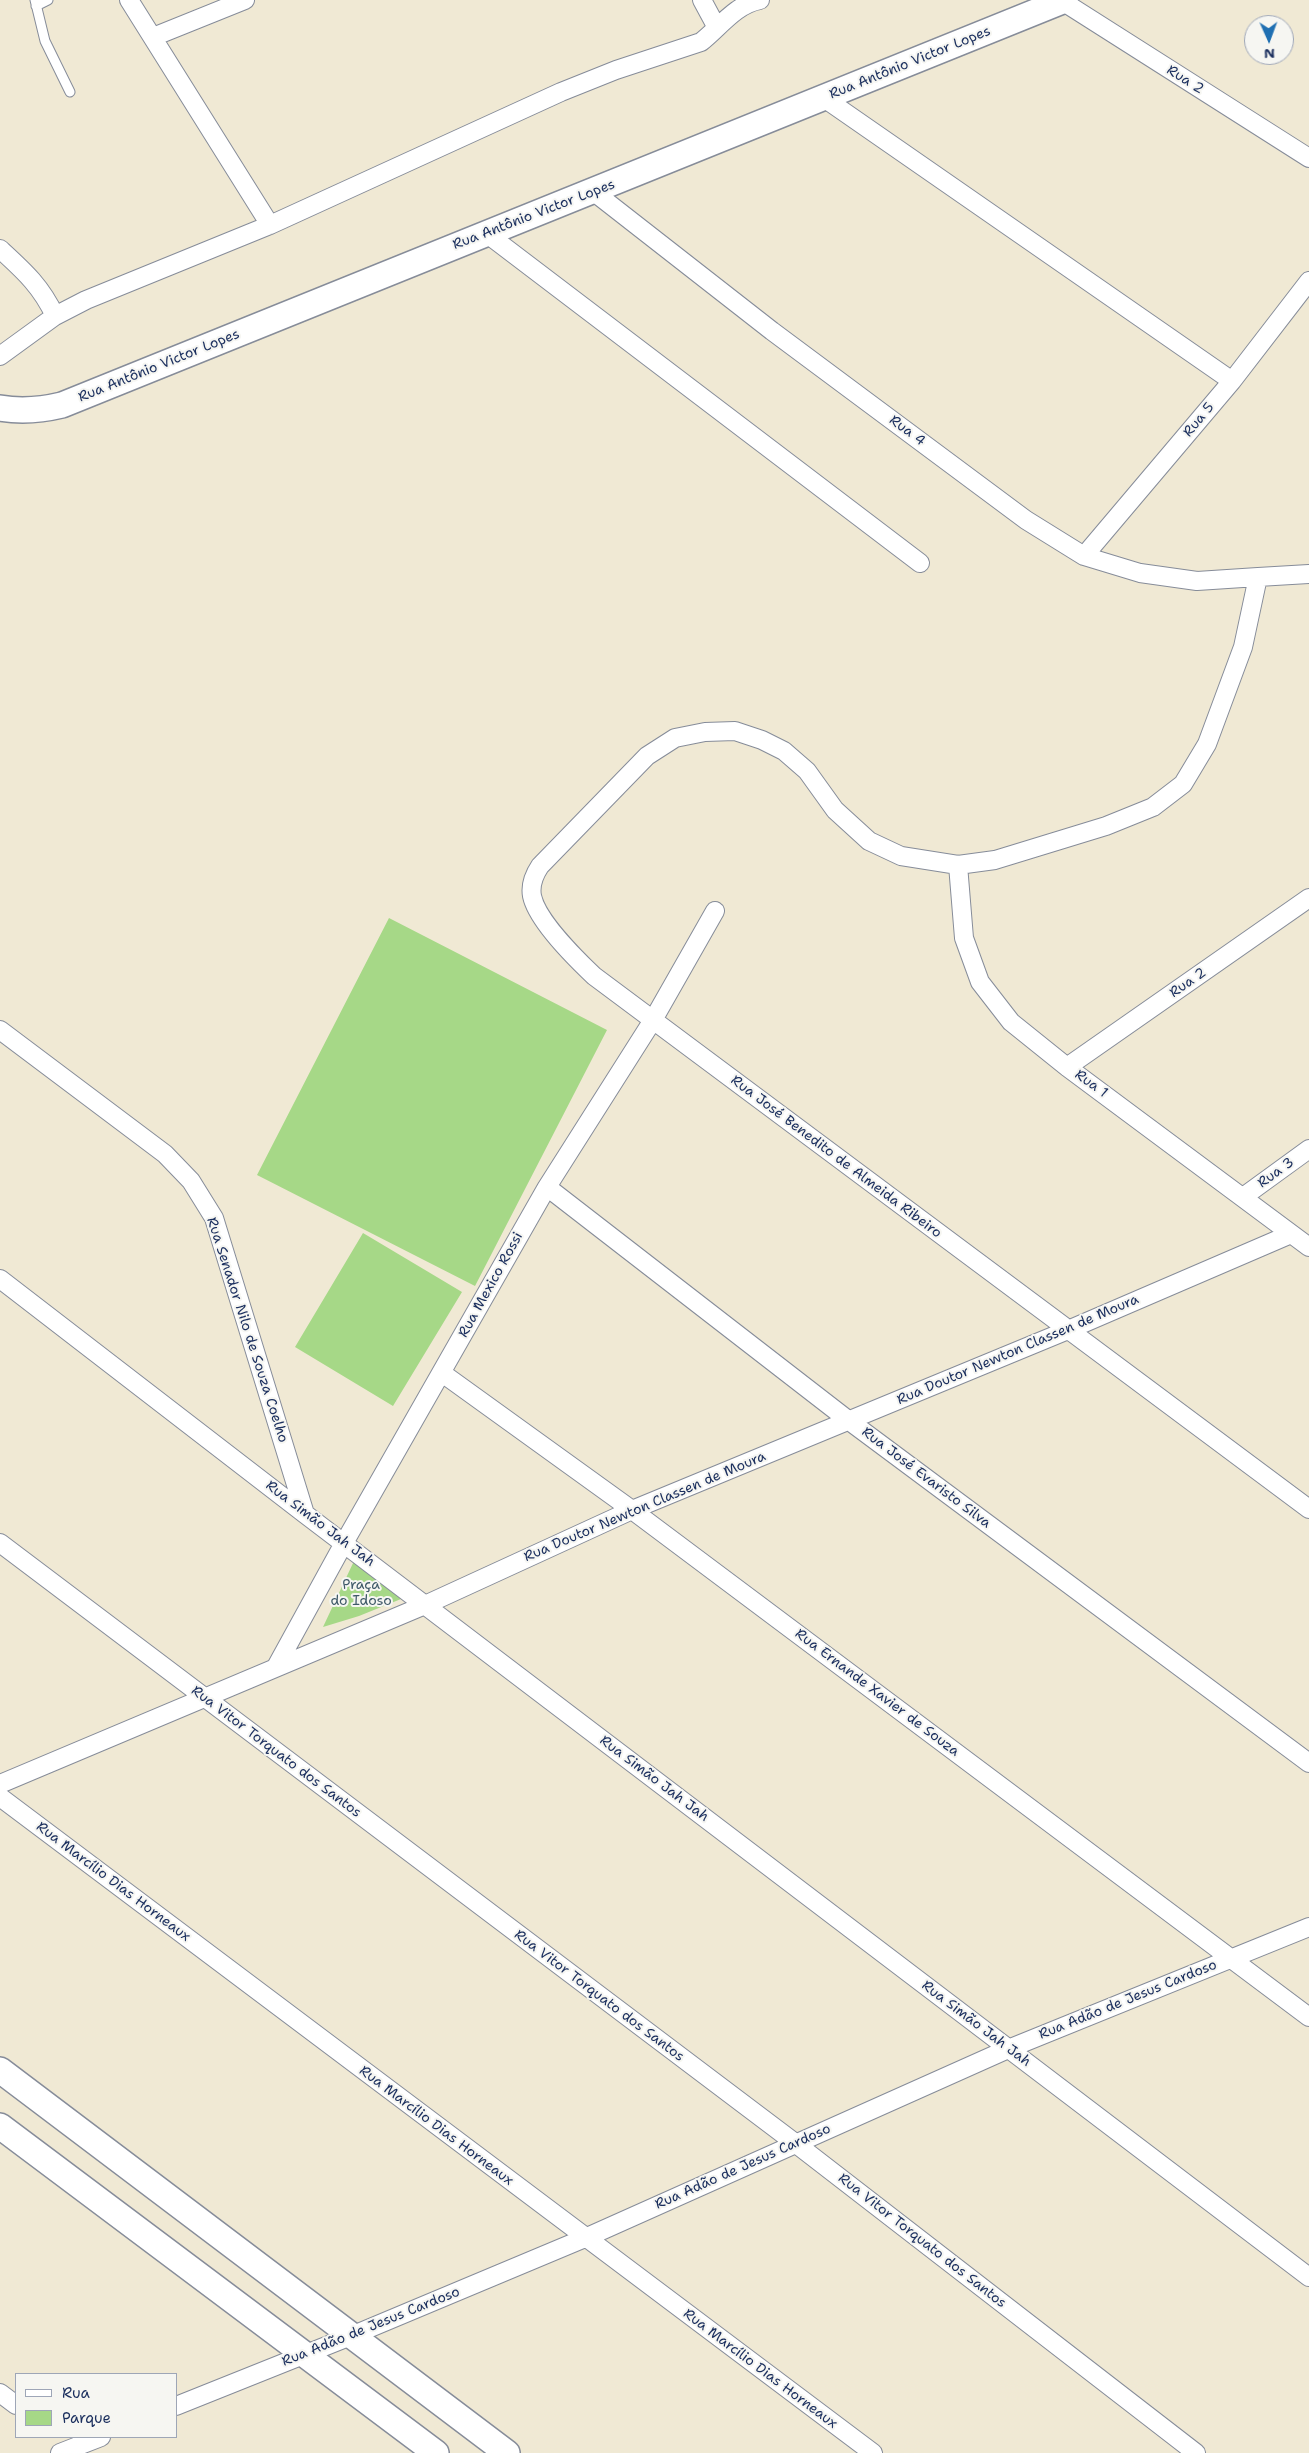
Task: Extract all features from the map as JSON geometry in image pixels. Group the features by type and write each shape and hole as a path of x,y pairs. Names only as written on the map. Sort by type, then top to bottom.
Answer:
{"main road":[{"name":"Rua Antônio Victor Lopes","path":"0,408 17,411 40,410 62,405 486,232 594,192 1063,1"},
{"path":"0,2070 507,2453"},
{"path":"0,2126 436,2453"}],"street":[{"path":"129,0 270,224"},
{"path":"153,37 245,0"},
{"path":"702,0 716,26"},
{"path":"0,356 55,316 86,300 270,224 561,92 616,70 701,42 712,34 716,26 740,10 760,0"},
{"name":"Rua 2","path":"1063,1 1309,158"},
{"path":"824,98 1232,381"},
{"name":"Rua 4","path":"594,192 772,331 1018,514 1084,556 1140,573 1197,581 1309,574"},
{"path":"486,232 920,563"},
{"path":"0,249 36,282 47,298 55,316"},
{"name":"Rua 5","path":"1084,556 1232,381 1309,281"},
{"name":"Rua José Benedito de Almeida Ribeiro","path":"1258,577 1243,647 1207,744 1183,784 1153,807 1106,826 995,860 958,865 901,856 870,841 835,810 807,771 784,751 762,740 735,731 705,732 675,738 647,756 540,866 533,878 531,894 536,910 575,958 594,976 1309,1510"},
{"name":"Rua 1","path":"958,865 964,938 980,982 1011,1022 1068,1067 1309,1247"},
{"name":"Rua 2","path":"1068,1067 1309,898"},
{"name":"Rua Mexico Rossi","path":"277,1665 344,1542 547,1187 653,1020 714,911"},
{"name":"Rua Senador Nilo de Souza Coelho","path":"0,1030 165,1154 191,1181 214,1218 306,1514"},
{"name":"Rua 3","path":"1243,1196 1309,1149"},
{"name":"Rua José Evaristo Silva","path":"547,1187 848,1420 1309,1763"},
{"name":"Rua Doutor Newton Classen de Moura","path":"0,1784 277,1665 425,1605 632,1510 1068,1330 1291,1234"},
{"name":"Rua Simão Jah Jah","path":"0,1279 425,1605 1309,2277"},
{"name":"Rua Ernande Xavier de Souza","path":"442,1373 632,1510 1233,1958 1309,2017"},
{"name":"Rua Vitor Torquato dos Santos","path":"0,1543 795,2143 1196,2453"},
{"name":"Rua Marcílio Dias Horneaux","path":"0,1797 873,2453"},
{"name":"Rua Adão de Jesus Cardoso","path":"178,2405 351,2336 585,2238 1008,2049 1309,1927"},
{"path":"0,2393 15,2404"},
{"path":"59,2438 71,2451 99,2438"}],"lane":[{"path":"48,0 36,3 45,41 70,92"}],"green space":[{"path":"389,918 607,1030 475,1286 257,1175"},
{"path":"363,1233 462,1292 393,1406 295,1347"},
{"name":"Praça do Idoso","path":"354,1561 401,1599 359,1616 323,1627"}]}
